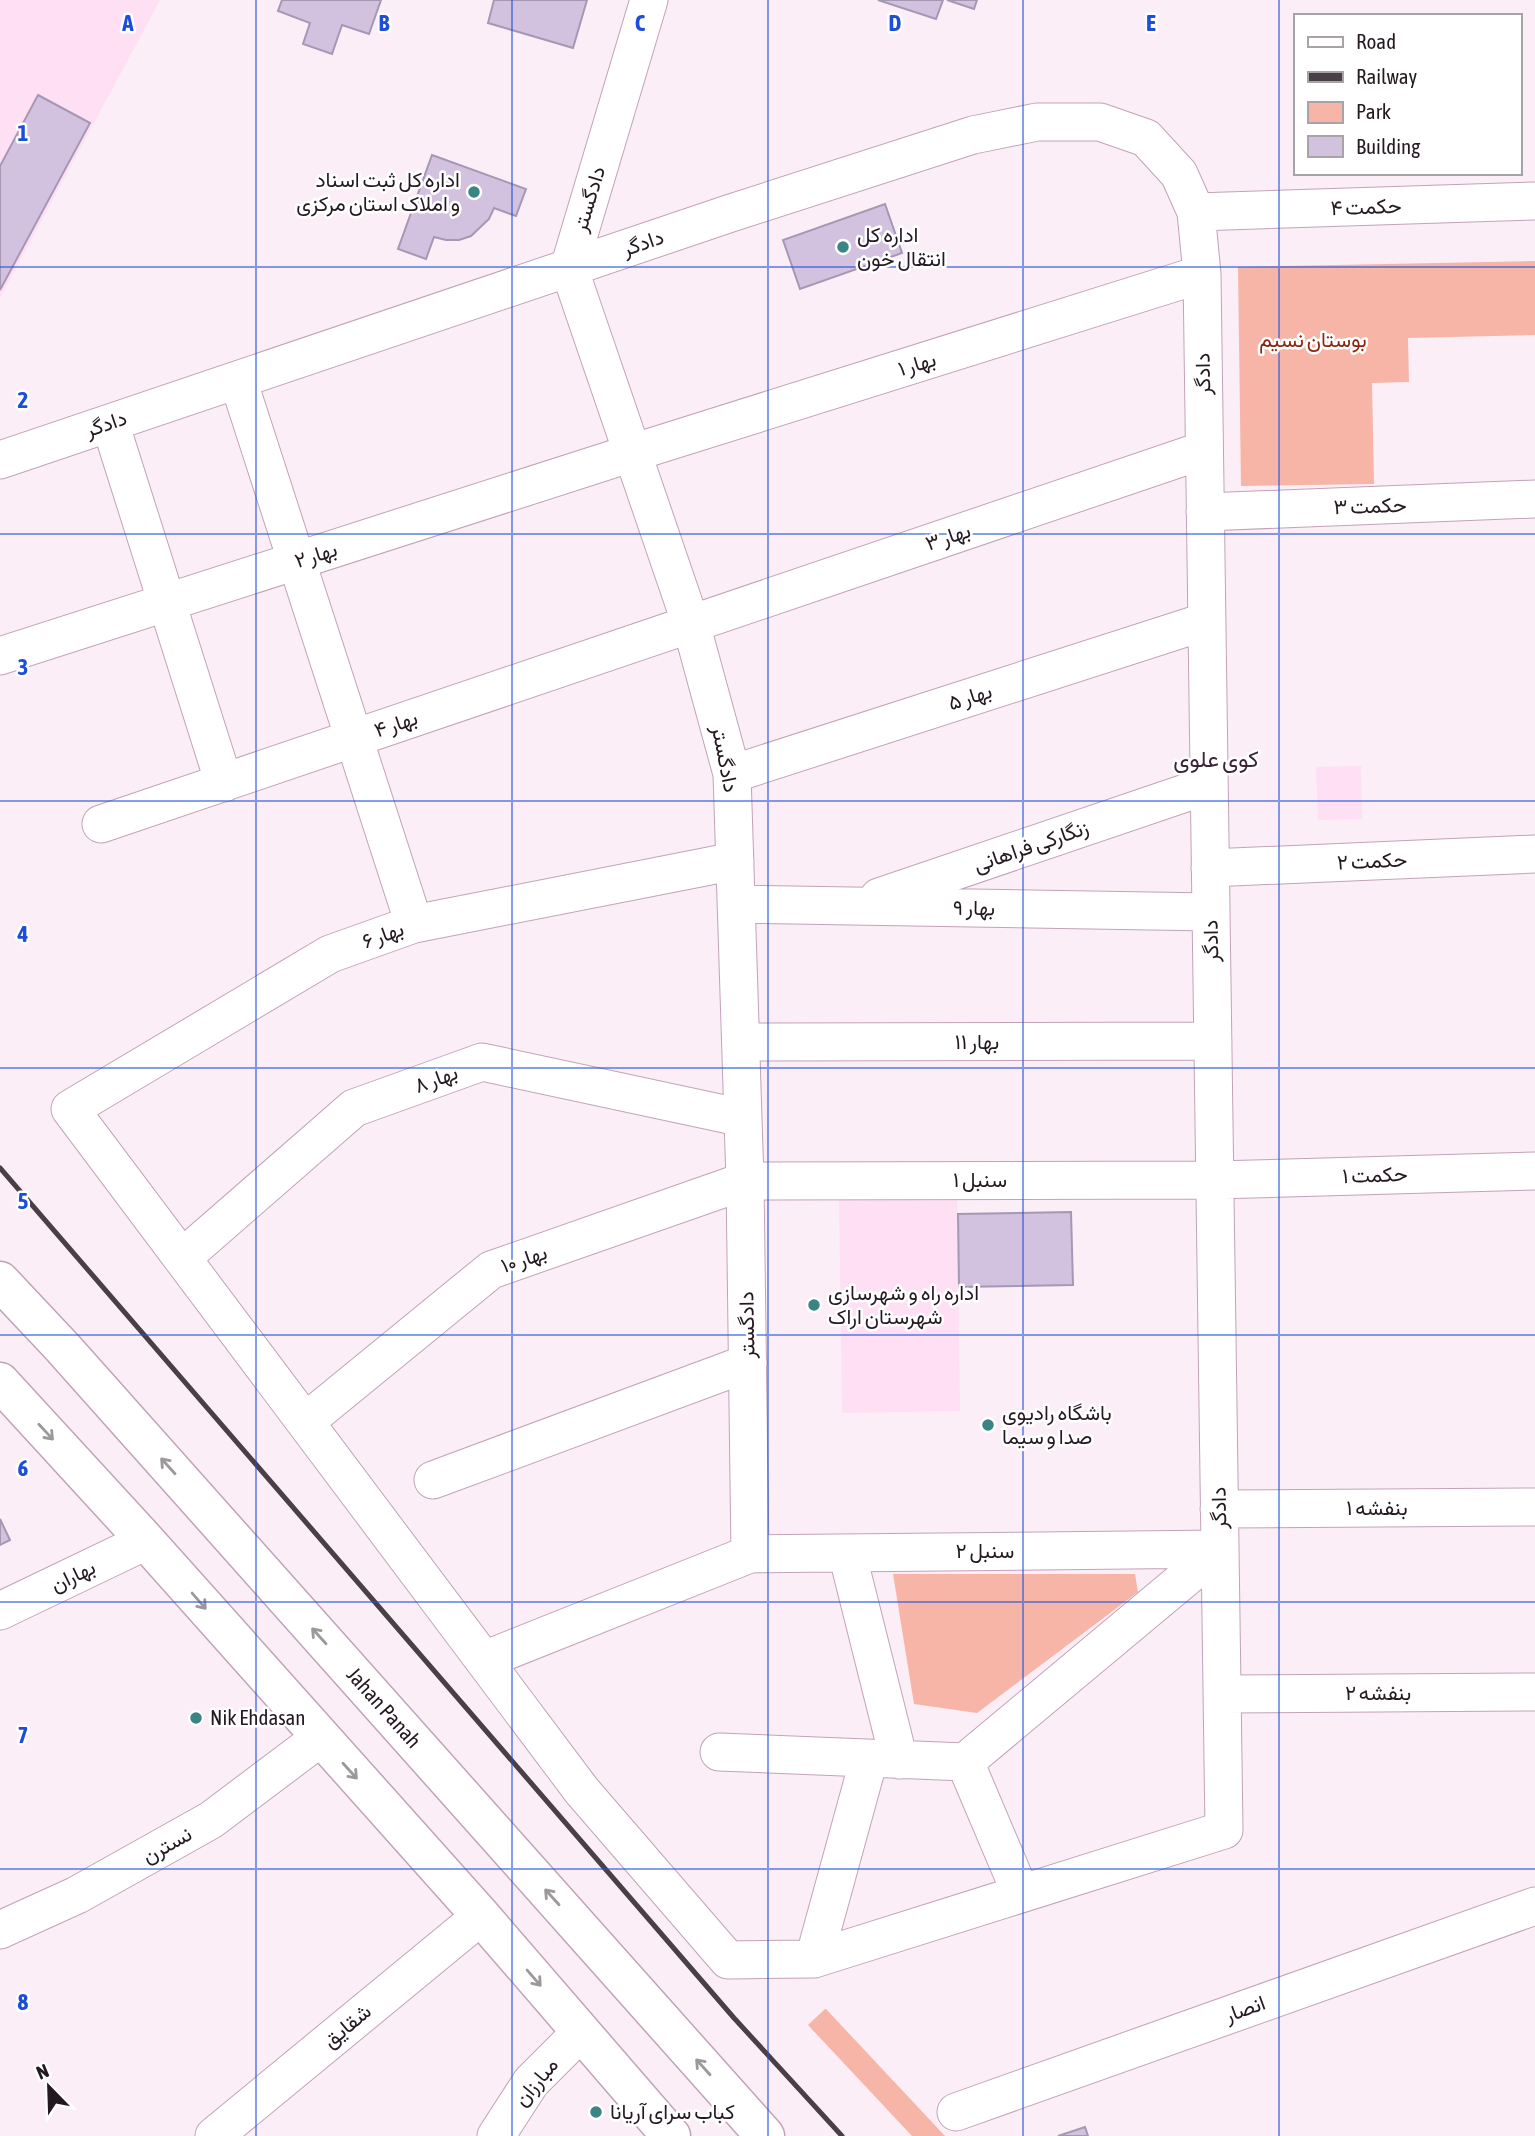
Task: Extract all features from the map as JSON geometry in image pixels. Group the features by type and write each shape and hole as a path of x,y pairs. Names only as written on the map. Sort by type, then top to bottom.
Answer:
{"main road":[{"name":"Jahan Panah","path":"0,1281 72,1358 765,2136"},
{"path":"0,1382 481,1916 671,2136"}],"street":[{"name":"دادگستر","path":"649,0 569,268 691,624 733,774 745,1181 750,1554"},
{"name":"دادگر","path":"0,460 973,135 1037,122 1100,122 1146,138 1179,174 1196,212 1202,274 1224,1830 1021,1894"},
{"name":"حکمت ۴","path":"1196,212 1535,201"},
{"name":"بهار ۱","path":"632,453 1202,274"},
{"path":"239,380 414,924"},
{"path":"110,423 224,783"},
{"name":"بهار ۳","path":"691,624 1205,450"},
{"name":"بهار ۲","path":"0,656 632,453"},
{"name":"حکمت ۳","path":"1205,512 1535,499"},
{"name":"بهار ۵","path":"733,774 1207,621"},
{"name":"بهار ۴","path":"101,824 691,624"},
{"name":"زنگارکی فراهانی","path":"853,906 1209,785"},
{"name":"حکمت ۲","path":"1210,868 1535,854"},
{"name":"بهار ۶","path":"182,1258 70,1109 330,954 414,924 735,861"},
{"name":"بهار ۹","path":"737,904 1211,912"},
{"name":"بهار ۱۱","path":"741,1042 1213,1041"},
{"name":"بهار ۸","path":"182,1258 354,1108 482,1062 743,1118"},
{"name":"حکمت ۱","path":"1215,1180 1535,1171"},
{"name":"سنبل ۱","path":"745,1181 1215,1180"},
{"name":"بهار ۱۰","path":"305,1422 491,1270 745,1181"},
{"path":"182,1258 582,1791 728,1960 814,1959 1021,1894 965,1762"},
{"path":"433,1480 748,1363"},
{"name":"بنفشه ۱","path":"1219,1509 1535,1507"},
{"name":"بهاران","path":"0,1611 146,1541"},
{"path":"719,1752 965,1762 1220,1549"},
{"name":"سنبل ۲","path":"750,1554 1220,1549"},
{"path":"814,1959 884,1759 847,1553"},
{"path":"484,1660 750,1554"},
{"name":"بنفشه ۲","path":"1222,1694 1535,1692"},
{"name":"نسترن","path":"0,1930 77,1895 211,1820 320,1738"},
{"name":"انصار","path":"956,2112 1535,1906"},
{"name":"شقایق","path":"214,2136 481,1916"},
{"name":"مبارزان","path":"496,2136 531,2082 582,2032"}],"shaded area":[{"path":"0,0 160,0 0,298"},
{"path":"1361,766 1362,819 1318,820 1316,767"},
{"path":"957,1194 960,1411 842,1413 839,1196"}],"green space":[{"name":"بوستان نسیم","path":"1535,261 1535,335 1408,338 1409,382 1372,383 1374,484 1241,486 1238,267"},
{"path":"893,1574 1135,1574 1138,1592 977,1713 914,1704"},
{"path":"825,2009 945,2136 912,2136 808,2025"}],"building":[{"path":"282,0 381,0 369,34 342,25 332,54 303,44 310,23 278,11"},
{"path":"494,0 587,0 573,48 488,23"},
{"path":"878,0 943,0 936,19"},
{"path":"947,0 977,0 974,9"},
{"path":"38,95 90,123 0,290 0,166"},
{"path":"432,155 526,189 516,216 494,208 489,219 471,236 459,240 434,237 426,259 398,249"},
{"name":"اداره کل انتقال خون","path":"885,204 902,253 800,289 783,240"},
{"path":"1071,1212 1073,1285 959,1287 958,1214"},
{"path":"0,1519 10,1540 0,1545"},
{"path":"1085,2127 1088,2136 1058,2136"}],"railway":[{"path":"0,1168 734,2018 842,2136"}],"place":[{"name":"اداره کل ثبت اسناد و املاک استان مرکزی","path":"474,192"},
{"name":"اداره کل انتقال خون","path":"843,247"},
{"name":"اداره راه و شهرسازی شهرستان اراک","path":"814,1305"},
{"name":"باشگاه رادیوی صدا و سیما","path":"988,1425"},
{"name":"Nik Ehdasan","path":"196,1718"},
{"name":"کباب سرای آریانا","path":"596,2112"}],"district":[{"name":"کوی علوی","path":"1216,759"}]}
